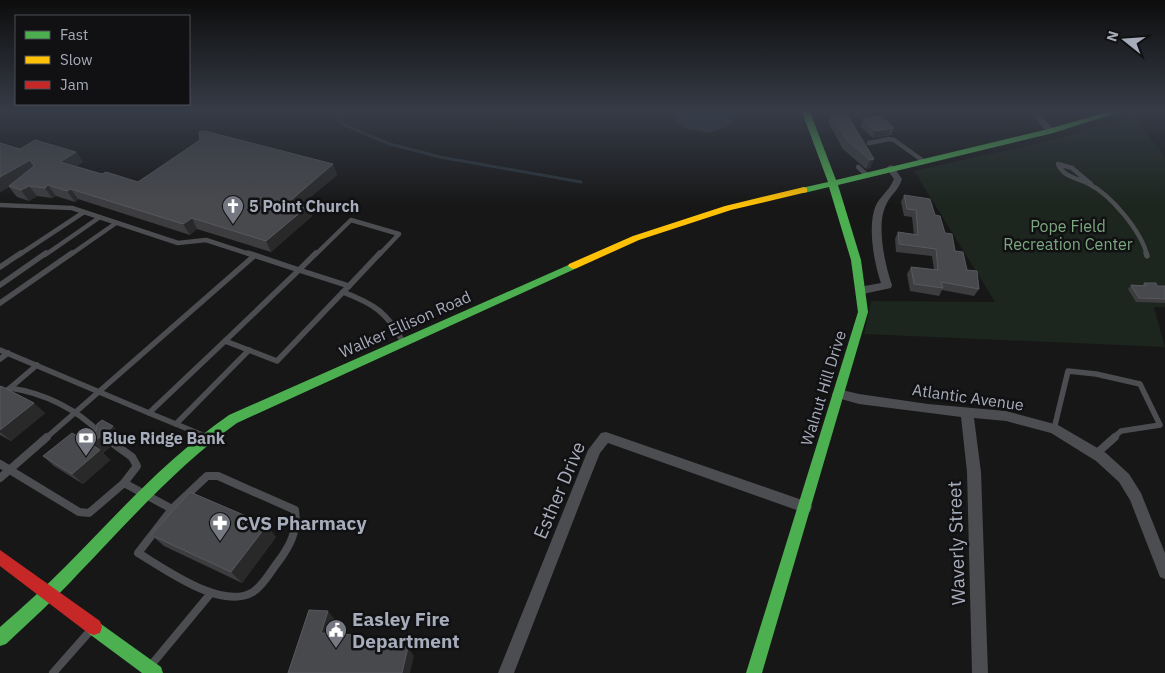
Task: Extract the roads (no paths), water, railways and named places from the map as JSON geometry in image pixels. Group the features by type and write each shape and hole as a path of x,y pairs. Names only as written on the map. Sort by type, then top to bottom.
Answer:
{"street":[{"name":"Walnut Hill Drive","path":"754,673 863,312 863,290 850,235 817,143"},
{"name":"Walker Ellison Road","path":"0,638 51,593 165,470 205,436 232,419 636,238 728,208 832,184 862,171 890,168 995,143"},
{"path":"863,290 888,286 884,277 878,225 881,206 897,184 898,179 890,168"},
{"name":"Atlantic Avenue","path":"838,394 928,409 1006,416 1054,429 1096,454 1124,478 1136,497 1165,572"},
{"name":"Waverly Street","path":"967,412 974,472 980,673"},
{"name":"Esther Drive","path":"506,673 595,450 606,437 804,506"},
{"path":"0,557 51,593 152,671"}],"lane":[{"path":"899,143 922,160"},
{"path":"1091,184 1063,172 1058,164 1072,168 1091,184 1125,216 1145,244 1147,256"},
{"path":"0,205 72,208 178,243 206,240 349,286"},
{"path":"0,210 8,205"},
{"path":"0,267 84,212"},
{"path":"0,285 100,217"},
{"path":"149,413 351,220 399,234 277,361 225,341"},
{"path":"0,303 116,222"},
{"path":"0,478 254,256"},
{"path":"343,292 381,309 391,319 403,342"},
{"path":"0,350 205,436"},
{"path":"176,424 250,350"},
{"path":"0,359 8,353"},
{"path":"0,395 37,365"},
{"path":"1054,429 1068,372 1096,374 1140,384 1160,426 1121,431 1096,454"},
{"path":"10,388 23,389 74,412 95,427 104,437"},
{"path":"0,464 79,512 90,513 124,483 137,466 132,456 114,444"},
{"path":"207,476 218,476 295,510 298,523 294,538 286,553 253,593 239,598 211,593 138,552 172,509 207,476"},
{"path":"124,483 172,509"},
{"path":"152,671 211,593"},
{"path":"53,673 94,626"}],"waterway":[{"path":"389,143 440,157 581,182"}],"place":[{"name":"5 Point Church","path":"233,225"},
{"name":"Blue Ridge Bank","path":"86,457"},
{"name":"CVS Pharmacy","path":"220,542"},
{"name":"Easley Fire Department","path":"336,649"}],"park label":[{"name":"Pope Field Recreation Center","path":"1068,235"}]}
